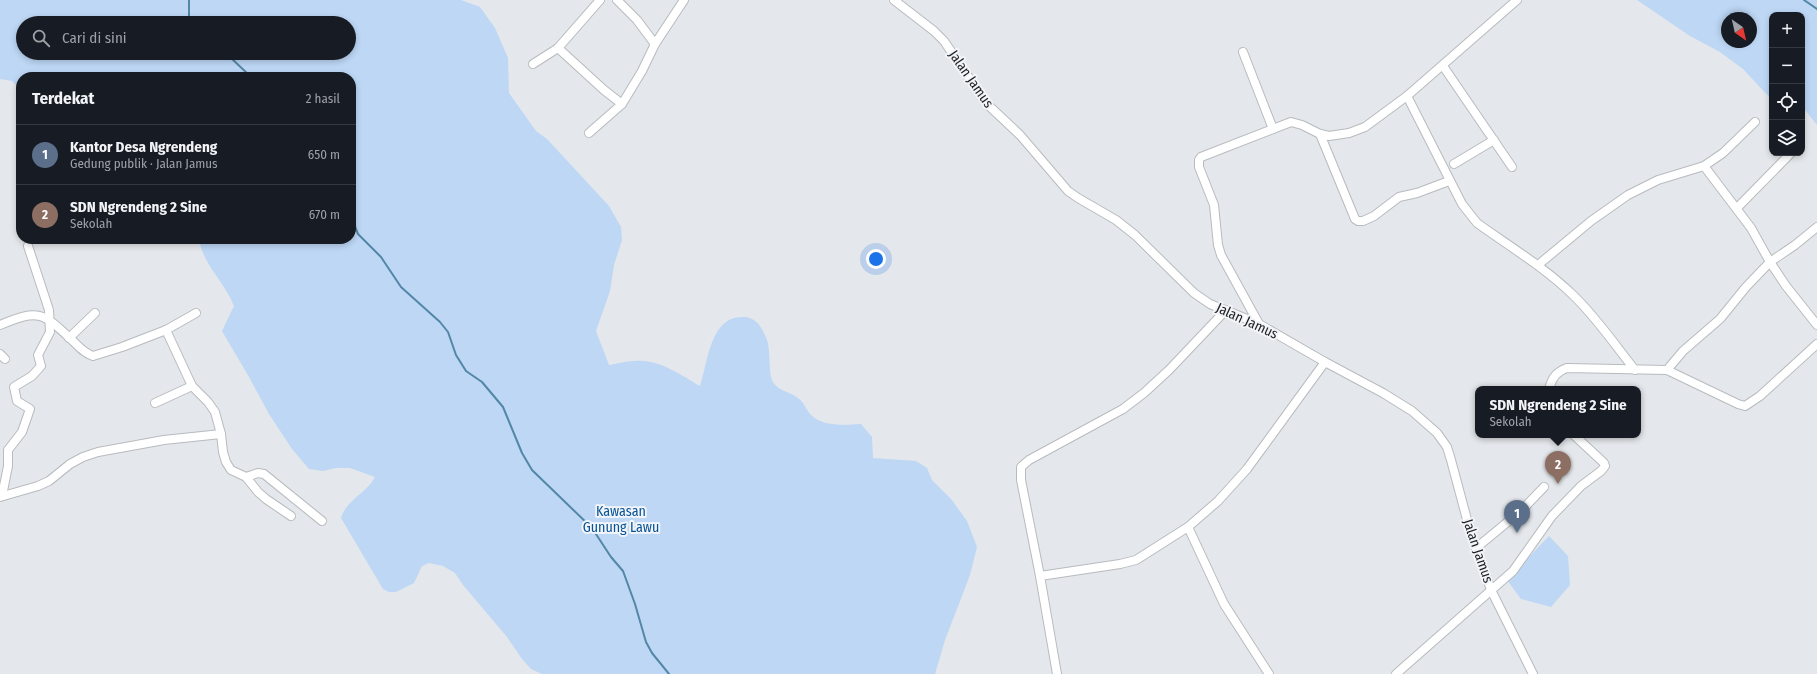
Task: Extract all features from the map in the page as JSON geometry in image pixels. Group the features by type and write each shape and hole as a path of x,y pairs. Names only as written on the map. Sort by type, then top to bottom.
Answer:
{"street":[{"path":"533,64 558,48 600,0"},
{"path":"617,0 637,20 654,44"},
{"path":"589,133 622,104 642,71 654,44 684,0"},
{"name":"Jalan Jamus","path":"894,0 934,31 944,41 986,103 1020,136 1068,191 1116,220 1135,235 1194,293 1210,304 1260,324 1325,362 1349,374 1412,411 1437,433 1447,447 1476,548 1491,590 1533,674"},
{"path":"1260,324 1221,255 1218,245 1214,205 1199,167 1199,160 1204,155 1291,122 1320,134 1335,136 1365,127 1407,96 1443,66 1517,0"},
{"path":"558,48 604,90 622,104"},
{"path":"1243,52 1273,129"},
{"path":"1443,66 1512,167"},
{"path":"1407,96 1449,181 1462,204 1477,223 1538,265 1584,306 1635,370"},
{"path":"1538,265 1591,221 1628,195 1658,180 1704,166 1722,153 1755,122"},
{"path":"1320,134 1355,219 1358,222 1374,216 1399,197 1417,193 1449,181"},
{"path":"1454,164 1494,140"},
{"path":"1737,208 1788,156"},
{"path":"1704,166 1737,208 1761,243 1770,262 1786,286 1817,325"},
{"path":"1667,370 1683,351 1720,319 1746,287 1770,262 1795,246 1817,227"},
{"path":"28,246 46,298 50,332 38,355 42,366 32,376 14,387 17,401 30,409 22,432 8,450 8,466 1,496 38,486 49,481 70,464 83,457 98,452 164,440 221,434"},
{"path":"1057,674 1021,480 1021,467 1028,460 1123,409 1144,393 1226,310"},
{"path":"69,338 95,313"},
{"path":"0,325 18,317 30,315 49,318 83,351 92,356 122,347 166,330 196,313"},
{"path":"166,330 192,386 208,402 215,412 221,434 222,452 231,470 246,477 258,492 291,516"},
{"path":"1550,386 1554,376 1560,370 1567,368 1667,370 1745,406 1766,391 1817,344"},
{"path":"1040,576 1120,564 1136,560 1188,527 1218,501 1247,468 1325,362"},
{"path":"155,403 192,386"},
{"path":"1396,674 1513,570 1564,502 1581,486 1601,472 1605,466 1604,463 1577,438"},
{"path":"246,477 258,473 264,474 322,521"},
{"path":"1476,548 1521,511 1544,487"},
{"path":"1188,527 1224,604 1269,674"}],"green space":[{"name":"Kawasan Gunung Lawu","path":"0,0 461,0 480,7 495,28 508,58 509,93 536,131 547,139 609,206 621,227 622,240 614,265 610,291 596,331 609,365 631,361 652,362 677,372 700,386 708,354 717,332 723,324 732,319 748,317 761,327 767,340 771,378 775,385 798,398 811,415 822,422 848,425 861,424 872,437 873,458 916,461 927,468 932,480 951,499 967,521 977,547 970,575 945,640 935,674 542,674 531,669 455,573 443,566 429,563 422,566 414,583 396,592 389,592 383,589 341,518 347,506 367,488 375,477 350,468 336,468 323,471 309,469 292,449 269,414 222,331 234,306 230,297 209,265 200,244 356,244 356,72 16,72 16,85 12,81 0,79"},
{"path":"1637,0 1817,0 1817,125 1805,110 1805,12 1769,12 1769,97 1743,69 1720,52 1690,36"},
{"path":"1549,536 1568,556 1570,585 1551,607 1521,599 1507,580"}],"waterway":[{"path":"189,0 189,16"},
{"path":"1804,0 1817,9"},
{"path":"233,60 246,72"},
{"path":"356,229 358,234 381,257 401,287 440,322 448,332 456,355 466,371 482,382 503,407 522,453 532,470 592,528 611,557 623,571 635,604 646,642 652,653 669,674"}],"place":[{"name":"SDN Ngrendeng 2 Sine","path":"1558,484"},
{"name":"Kantor Desa Ngrendeng","path":"1517,533"}]}
